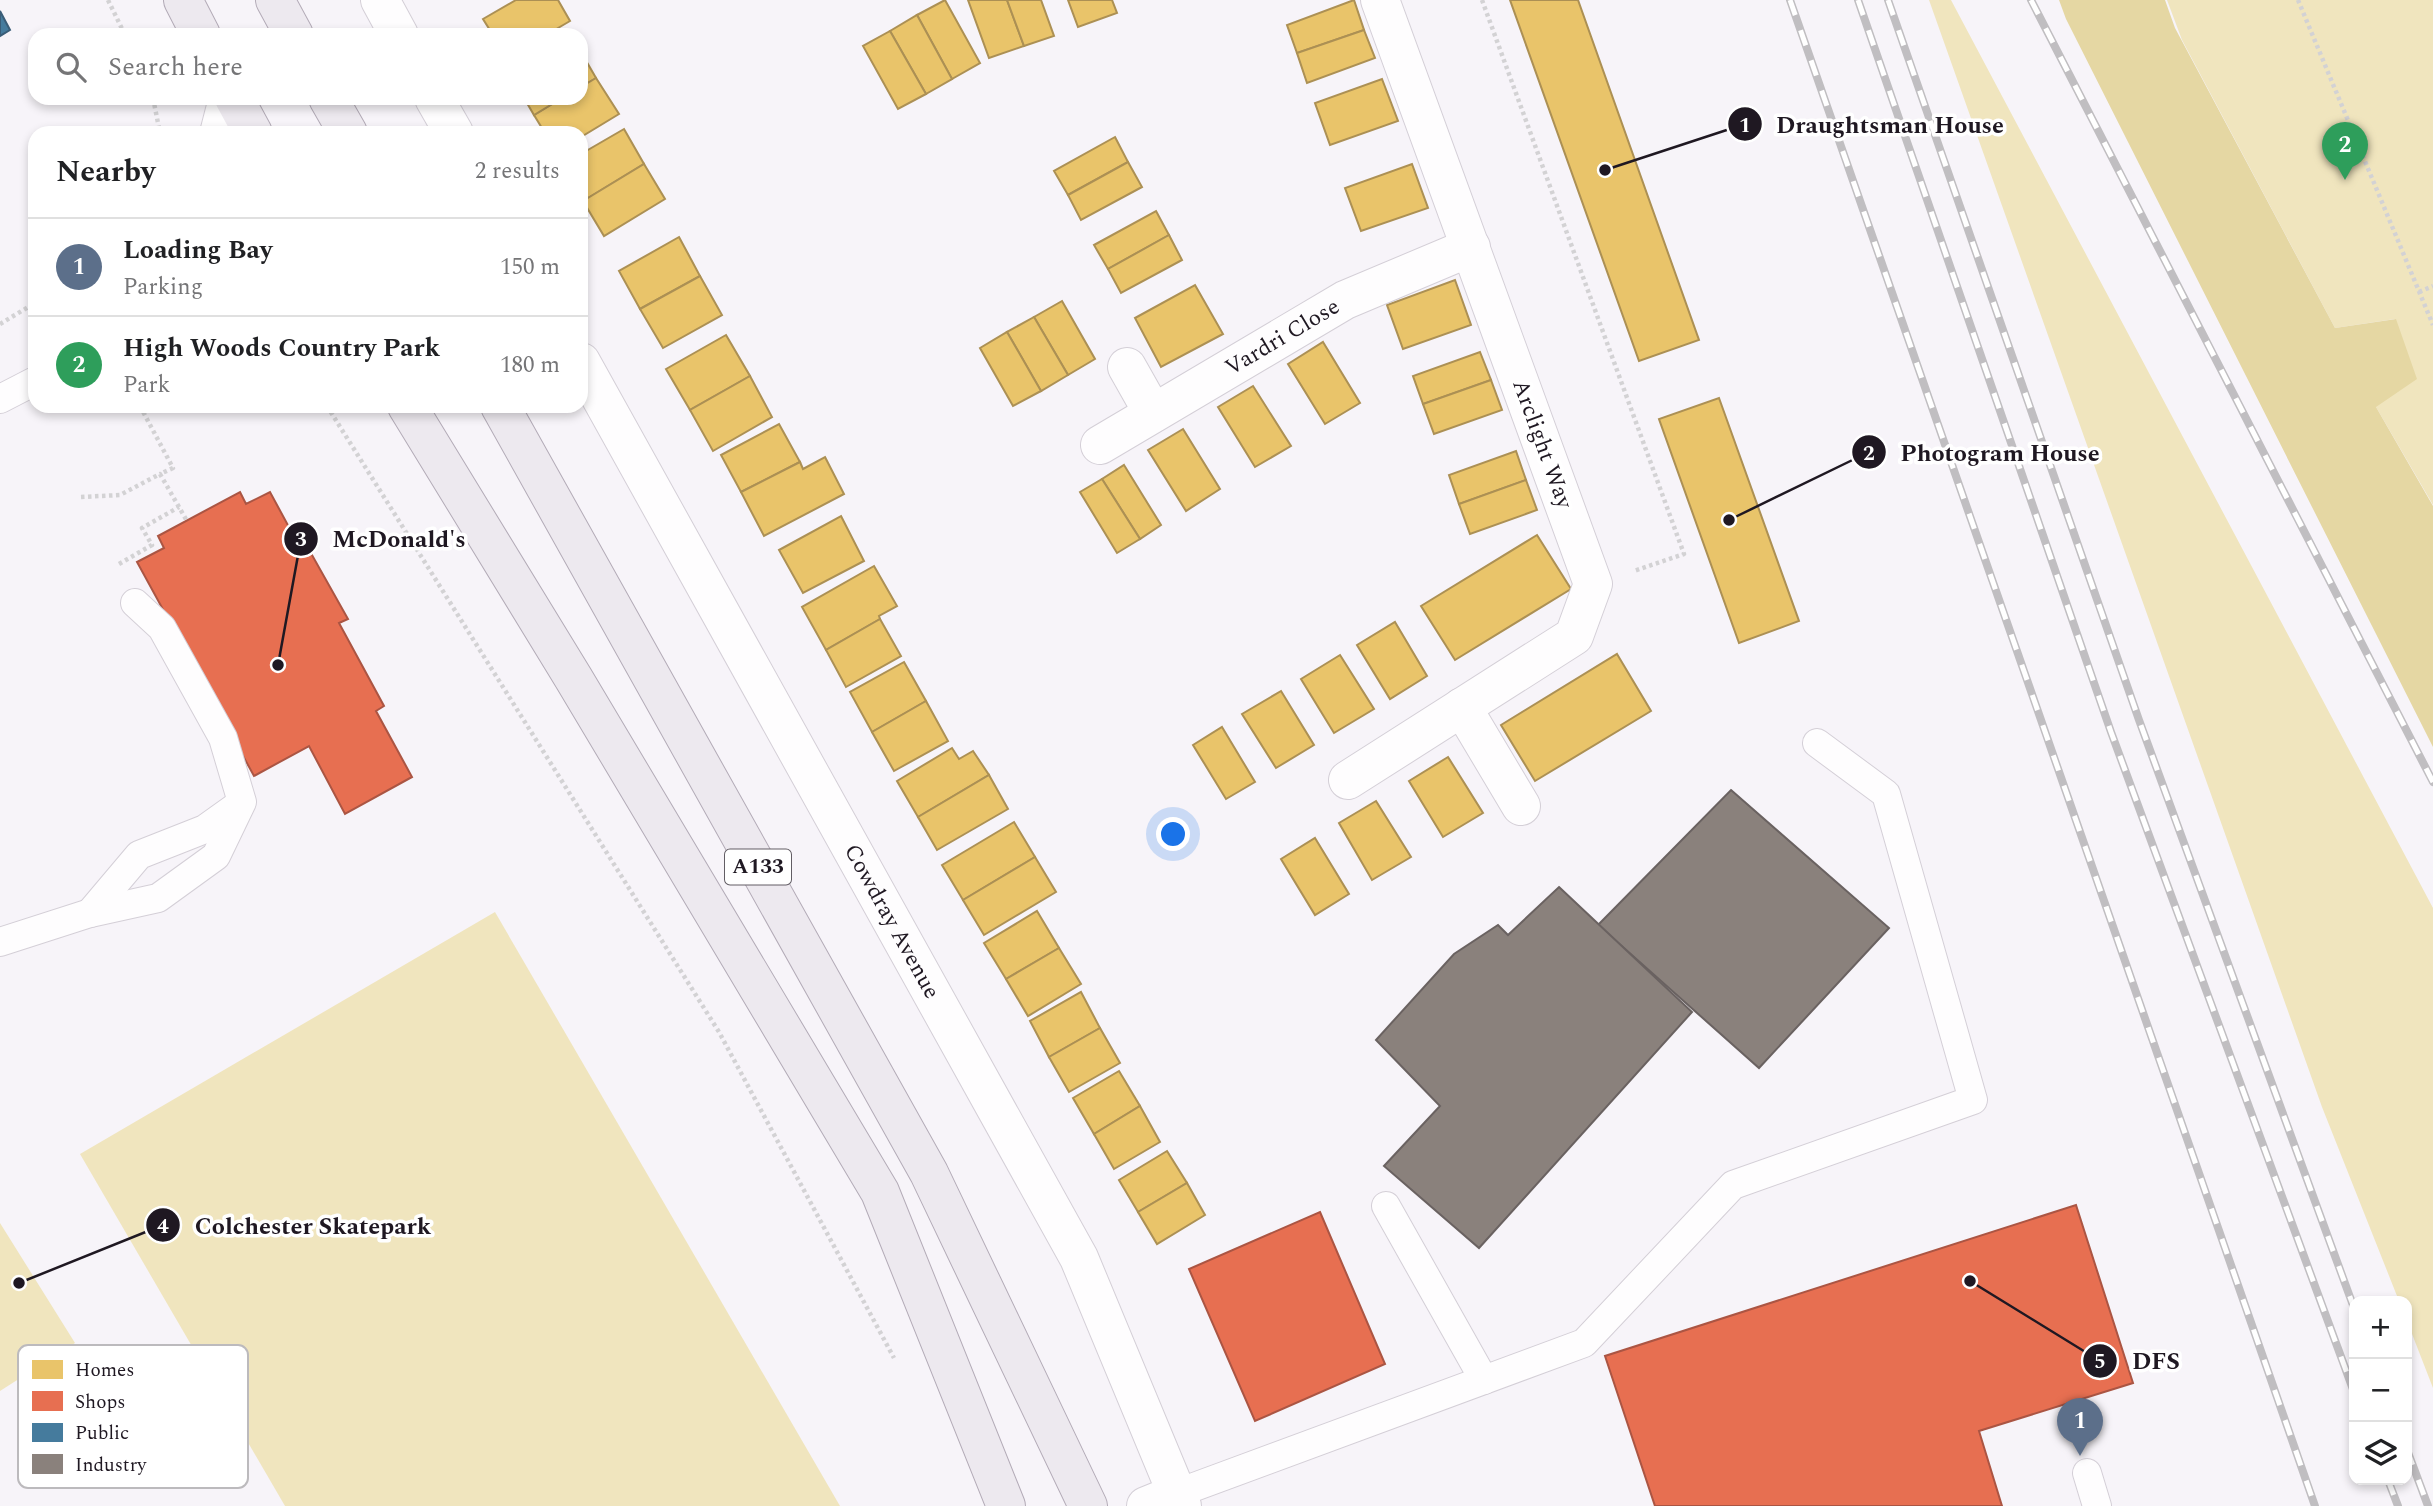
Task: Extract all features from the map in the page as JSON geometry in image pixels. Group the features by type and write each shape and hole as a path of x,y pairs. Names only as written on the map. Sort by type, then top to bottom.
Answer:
{"main road":[{"path":"183,0 197,28"},
{"path":"275,0 290,28"},
{"path":"238,105 249,126"},
{"path":"332,105 344,126"},
{"name":"A133","path":"411,413 574,679 880,1192 1006,1506"},
{"name":"A133","path":"504,413 929,1173 1087,1506"}],"street":[{"path":"380,0 395,28"},
{"name":"Arclight Way","path":"1380,0 1593,584"},
{"path":"438,105 450,126"},
{"name":"Vardri Close","path":"1100,445 1345,300 1471,247"},
{"path":"1127,367 1153,413"},
{"name":"Cowdray Avenue","path":"588,375 1079,1258 1169,1502"},
{"path":"1348,780 1574,636 1593,584"},
{"path":"1462,707 1521,806"}],"lane":[{"path":"216,126 221,105"},
{"path":"0,399 28,385"},
{"path":"0,942 90,913 158,898 216,856 242,802 223,738 162,628 135,603"},
{"path":"1169,1502 1584,1343 1733,1185 1973,1100 1886,794 1817,743"},
{"path":"90,913 139,855 205,829 242,802"},
{"path":"1386,1206 1484,1380"},
{"path":"2087,1473 2097,1506"}],"path":[{"path":"108,0 122,28"},
{"path":"1482,0 1684,554 1593,584"},
{"path":"2298,0 2433,326"},
{"path":"154,105 158,126"},
{"path":"2419,292 2433,286"},
{"path":"0,324 28,307"},
{"path":"81,497 120,495 173,468 144,413"},
{"path":"331,413 719,1032 894,1358"},
{"path":"160,474 187,521"},
{"path":"116,566 152,545 142,528 179,507"}],"shaded area":[{"path":"1929,0 1951,0 2433,908 2433,1388 2412,1334 2412,1296 2397,1296 2322,1107"},
{"path":"2059,0 2165,0 2175,28 2335,328 2396,319 2417,379 2376,407 2433,506 2433,747 2066,19"},
{"path":"2167,0 2433,0 2433,505 2376,407 2395,319 2335,328 2182,40"},
{"path":"495,912 840,1506 285,1506 248,1442 248,1345 191,1345 80,1154"},
{"path":"0,1223 75,1343 18,1345 18,1379 0,1391"}],"building: Homes":[{"path":"516,0 558,0 570,21 558,28 489,28 483,19"},
{"path":"945,0 980,63 952,79 917,15"},
{"path":"968,0 1007,0 1024,46 989,58"},
{"path":"1007,0 1041,0 1054,36 1024,46"},
{"path":"1068,0 1112,0 1117,13 1078,27"},
{"path":"1354,0 1364,30 1297,53 1287,25"},
{"path":"1510,0 1578,0 1699,340 1639,361"},
{"path":"917,15 952,79 926,94 890,31"},
{"path":"1364,30 1375,58 1307,83 1297,53"},
{"path":"890,31 926,94 898,109 863,46"},
{"path":"588,64 596,78 588,83"},
{"path":"596,78 619,114 588,133 588,126 541,126 534,115 550,105 588,105 588,83"},
{"path":"1382,79 1398,121 1330,145 1315,103"},
{"path":"528,105 550,105 534,115"},
{"path":"624,129 644,164 588,198 588,150"},
{"path":"1115,137 1128,162 1068,195 1054,171"},
{"path":"1128,162 1142,187 1081,220 1068,195"},
{"path":"644,164 665,199 604,236 588,209 588,198"},
{"path":"1412,164 1428,208 1361,231 1345,188"},
{"path":"1156,211 1169,235 1108,269 1094,245"},
{"path":"1169,235 1182,260 1121,293 1108,269"},
{"path":"679,237 700,276 640,309 619,271"},
{"path":"700,276 722,315 663,348 640,309"},
{"path":"1455,280 1471,325 1403,349 1387,305"},
{"path":"1195,285 1223,334 1161,367 1135,318"},
{"path":"1062,301 1095,359 1068,375 1034,317"},
{"path":"1034,317 1068,375 1041,391 1007,332"},
{"path":"1007,332 1041,391 1013,406 980,348"},
{"path":"726,335 750,376 690,410 666,369"},
{"path":"1323,342 1360,403 1325,424 1288,364"},
{"path":"1480,352 1491,380 1423,404 1413,376"},
{"path":"750,376 772,417 713,451 690,410"},
{"path":"1491,380 1502,410 1434,434 1423,404"},
{"path":"1253,386 1291,446 1255,467 1218,407"},
{"path":"1719,398 1799,621 1739,643 1659,419"},
{"path":"779,424 800,462 741,492 721,455"},
{"path":"1183,429 1220,489 1186,511 1148,450"},
{"path":"1516,451 1526,480 1459,504 1449,475"},
{"path":"825,457 844,494 764,536 741,492 800,462 803,469"},
{"path":"1124,465 1161,525 1140,539 1102,479"},
{"path":"1102,479 1140,539 1117,553 1080,492"},
{"path":"1526,480 1537,510 1470,534 1459,504"},
{"path":"841,516 864,561 803,593 779,550"},
{"path":"1537,535 1571,589 1455,660 1421,606"},
{"path":"874,566 897,606 826,650 802,607"},
{"path":"880,619 901,656 846,687 826,650"},
{"path":"1395,622 1427,676 1390,699 1357,645"},
{"path":"1617,654 1651,711 1535,781 1501,725"},
{"path":"1340,655 1374,709 1334,733 1301,679"},
{"path":"904,662 926,701 872,732 850,692"},
{"path":"1281,691 1314,745 1276,768 1242,714"},
{"path":"926,701 948,741 894,771 872,732"},
{"path":"1222,727 1255,782 1226,799 1193,745"},
{"path":"952,748 959,759 973,751 989,775 918,817 897,781"},
{"path":"1448,757 1483,813 1443,837 1409,781"},
{"path":"989,775 1008,809 937,850 918,817"},
{"path":"1376,801 1411,857 1372,880 1339,823"},
{"path":"1014,822 1035,857 963,900 942,865"},
{"path":"1315,838 1349,894 1315,915 1281,859"},
{"path":"1035,857 1056,892 984,935 963,900"},
{"path":"1037,911 1059,948 1006,979 984,943"},
{"path":"1059,948 1081,984 1028,1016 1006,979"},
{"path":"1081,992 1100,1028 1049,1057 1030,1021"},
{"path":"1100,1028 1120,1063 1069,1092 1049,1057"},
{"path":"1119,1071 1140,1106 1094,1134 1073,1098"},
{"path":"1140,1106 1160,1142 1114,1169 1094,1134"},
{"path":"1167,1151 1187,1183 1138,1212 1119,1180"},
{"path":"1187,1183 1205,1215 1157,1244 1138,1212"}],"building: Shops":[{"path":"240,492 246,504 270,492 297,542 303,539 348,619 339,623 384,706 376,711 412,777 345,814 309,746 254,776 137,562 164,548 158,536"},
{"path":"2076,1205 2133,1383 1979,1431 2002,1506 1655,1506 1605,1356"},
{"path":"1320,1212 1385,1364 1255,1421 1189,1269"}],"building: Public":[{"path":"0,11 10,30 0,36"}],"building: Industry":[{"path":"1731,790 1889,928 1759,1068 1598,925"},
{"path":"1559,887 1692,1012 1479,1248 1384,1166 1440,1106 1376,1040 1454,954 1498,925 1508,935"}],"railway":[{"path":"1790,0 2315,1506"},
{"path":"1858,0 2111,732 2349,1378"},
{"path":"1888,0 2139,720 2350,1296"},
{"path":"2031,0 2433,782"},
{"path":"2412,1463 2428,1506"},
{"path":"2390,1485 2398,1506"}],"place":[{"name":"Draughtsman House","path":"1605,170"},
{"name":"High Woods Country Park","path":"2345,180"},
{"name":"Photogram House","path":"1729,520"},
{"name":"McDonald's","path":"278,665"},
{"name":"DFS","path":"1970,1281"},
{"name":"Colchester Skatepark","path":"19,1283"},
{"name":"Loading Bay","path":"2080,1456"}]}
